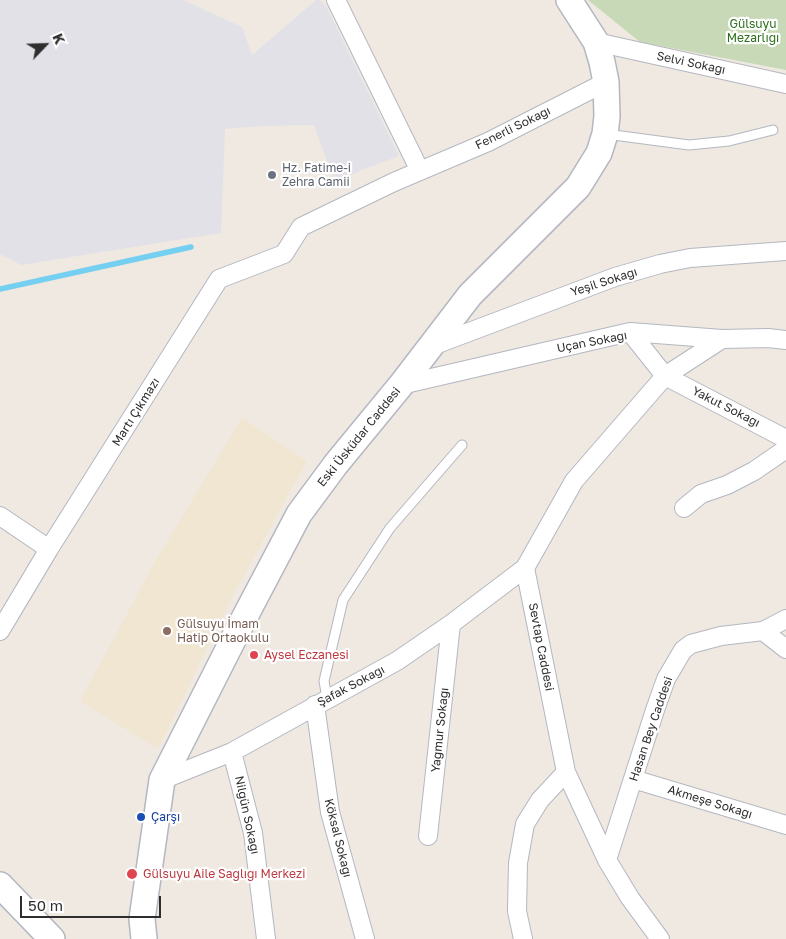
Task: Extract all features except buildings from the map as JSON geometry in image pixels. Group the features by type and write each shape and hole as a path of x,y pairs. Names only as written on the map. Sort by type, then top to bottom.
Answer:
{"main road":[{"name":"Eski Üsküdar Caddesi","path":"128,939 143,929 162,780 238,628 299,514 470,294 578,187 599,153 605,134 607,116 606,82 596,42 569,0"},
{"path":"1,889 52,939"}],"street":[{"path":"336,0 420,171"},
{"name":"Selvi Sokağı","path":"596,42 786,84"},
{"name":"Fenerli Sokağı","path":"301,228 420,171 488,142 606,82"},
{"name":"Martı Çıkmazı","path":"0,631 49,549 219,279 284,254 301,228"},
{"name":"Yeşil Sokağı","path":"429,347 597,284 660,264 690,258 786,251"},
{"path":"630,332 722,339 768,338 786,340"},
{"name":"Uçan Sokağı","path":"401,385 630,332 665,376"},
{"path":"525,568 574,481 665,376 722,339"},
{"name":"Yakut Sokağı","path":"665,376 786,438"},
{"path":"684,508 701,494 727,485 754,471 786,449"},
{"path":"0,516 49,549"},
{"name":"Şafak Sokağı","path":"162,780 232,752 397,662 525,568"},
{"name":"Sevtap Caddesi","path":"525,568 566,772 608,860 630,898 660,939"},
{"path":"786,619 763,631 786,649"},
{"name":"Yağmur Sokağı","path":"428,836 451,624"},
{"name":"Hasan Bey Caddesi","path":"608,860 666,679 683,650 691,644 721,636 763,631"},
{"name":"Köksal Sokağı","path":"321,702 330,812 365,939"},
{"name":"Nilgün Sokağı","path":"232,752 253,833 266,939"},
{"path":"523,939 517,911 518,863 526,824 540,800 566,772"},
{"name":"Akmeşe Sokağı","path":"633,779 786,825"}],"lane":[{"path":"605,134 689,145 729,142 774,130"},
{"path":"321,702 343,600 390,528 462,445"}],"shaded area":[{"path":"0,0 183,0 242,27 252,55 316,0 320,0 326,6 399,156 334,181 314,125 225,129 221,233 21,265 0,254"},
{"path":"242,418 307,461 233,595 158,749 80,701 156,560"}],"green space":[{"name":"Gülsuyu Mezarlığı","path":"588,0 786,0 786,70 640,42"}],"waterway":[{"path":"0,289 191,247"}],"place":[{"name":"Hz. Fatime-i Zehra Camii","path":"272,175"},
{"name":"Gülsuyu İmam Hatip Ortaokulu","path":"167,631"},
{"name":"Aysel Eczanesi","path":"254,655"},
{"name":"Çarşı","path":"141,817"},
{"name":"Gülsuyu Aile Sağlığı Merkezi","path":"132,874"}]}
